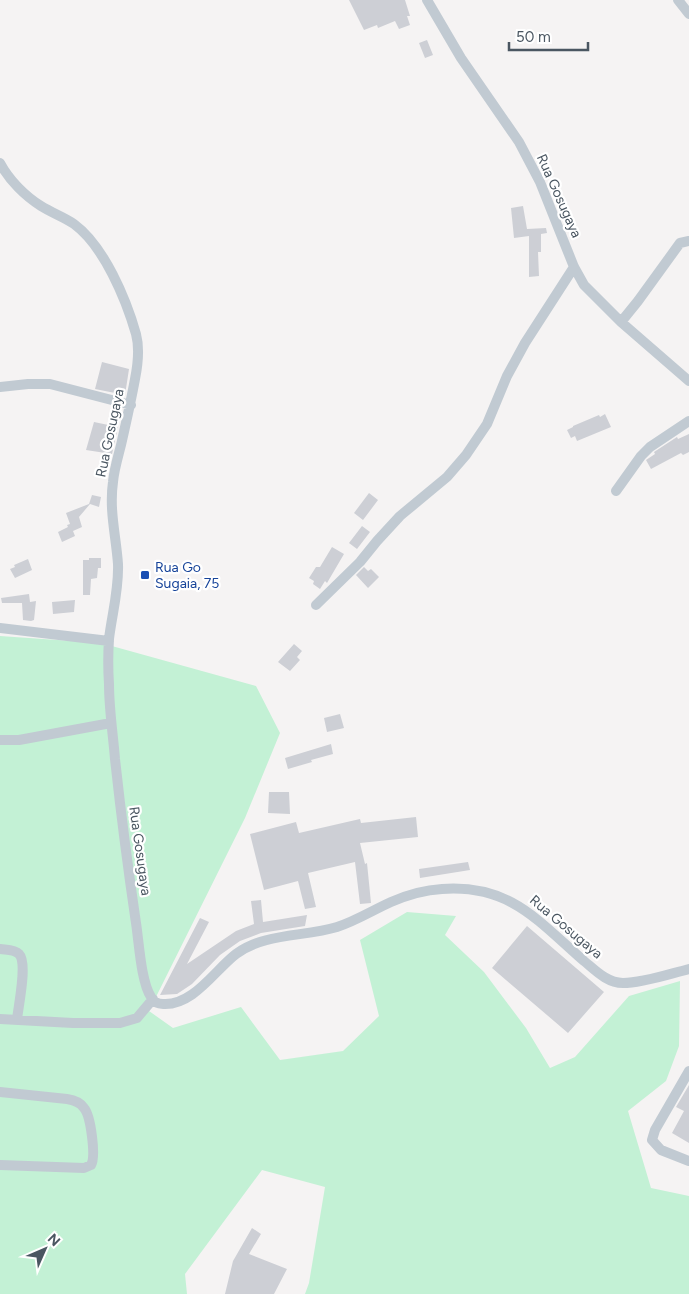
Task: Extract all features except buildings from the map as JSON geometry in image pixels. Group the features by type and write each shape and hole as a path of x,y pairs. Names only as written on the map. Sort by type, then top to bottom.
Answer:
{"street":[{"name":"Rua Gosugaya","path":"427,0 461,58 519,142 540,182 574,267 584,285 621,322 689,381"},
{"path":"678,0 689,14"},
{"name":"Rua Gosugaya","path":"0,163 7,176 37,204 73,224 88,236 101,253 127,306 138,340 138,364 131,405 113,481 112,516 118,562 118,582 109,641 109,688 111,722 127,859 143,968 147,986 153,999 162,1004 174,1003 186,998 196,992 240,951 251,946 270,939 336,927 353,921 392,901 425,891 445,888 476,890 500,896 518,904 593,968 612,981 622,983 640,981 689,969"},
{"path":"621,322 680,243 689,241"},
{"path":"316,605 360,562 400,516 447,477 466,455 487,424 507,376 525,343 574,267"},
{"path":"0,387 50,384 131,405"},
{"path":"616,491 641,456 650,447 689,421"},
{"path":"0,628 109,641"},
{"path":"0,740 19,740 111,722"},
{"path":"0,949 17,952 22,959 17,1020"},
{"path":"0,1019 102,1024 120,1023 137,1018 153,999"},
{"path":"689,1071 655,1130 652,1140 661,1150 689,1161"},
{"path":"0,1092 68,1098 77,1101 84,1106 88,1113 93,1158 91,1165 84,1168 0,1165"}],"green space":[{"path":"0,636 101,643 256,686 280,733 245,818 149,1011 173,1028 241,1007 280,1060 343,1051 379,1016 360,940 407,912 456,916 445,935 484,972 526,1028 550,1068 575,1057 629,996 680,981 679,1046 666,1081 628,1111 651,1188 689,1196 689,1294 305,1294 309,1283 325,1187 262,1170 185,1274 187,1294 0,1294"}],"place":[{"name":"Rua Go Sugaia, 75","path":"145,575"}]}
